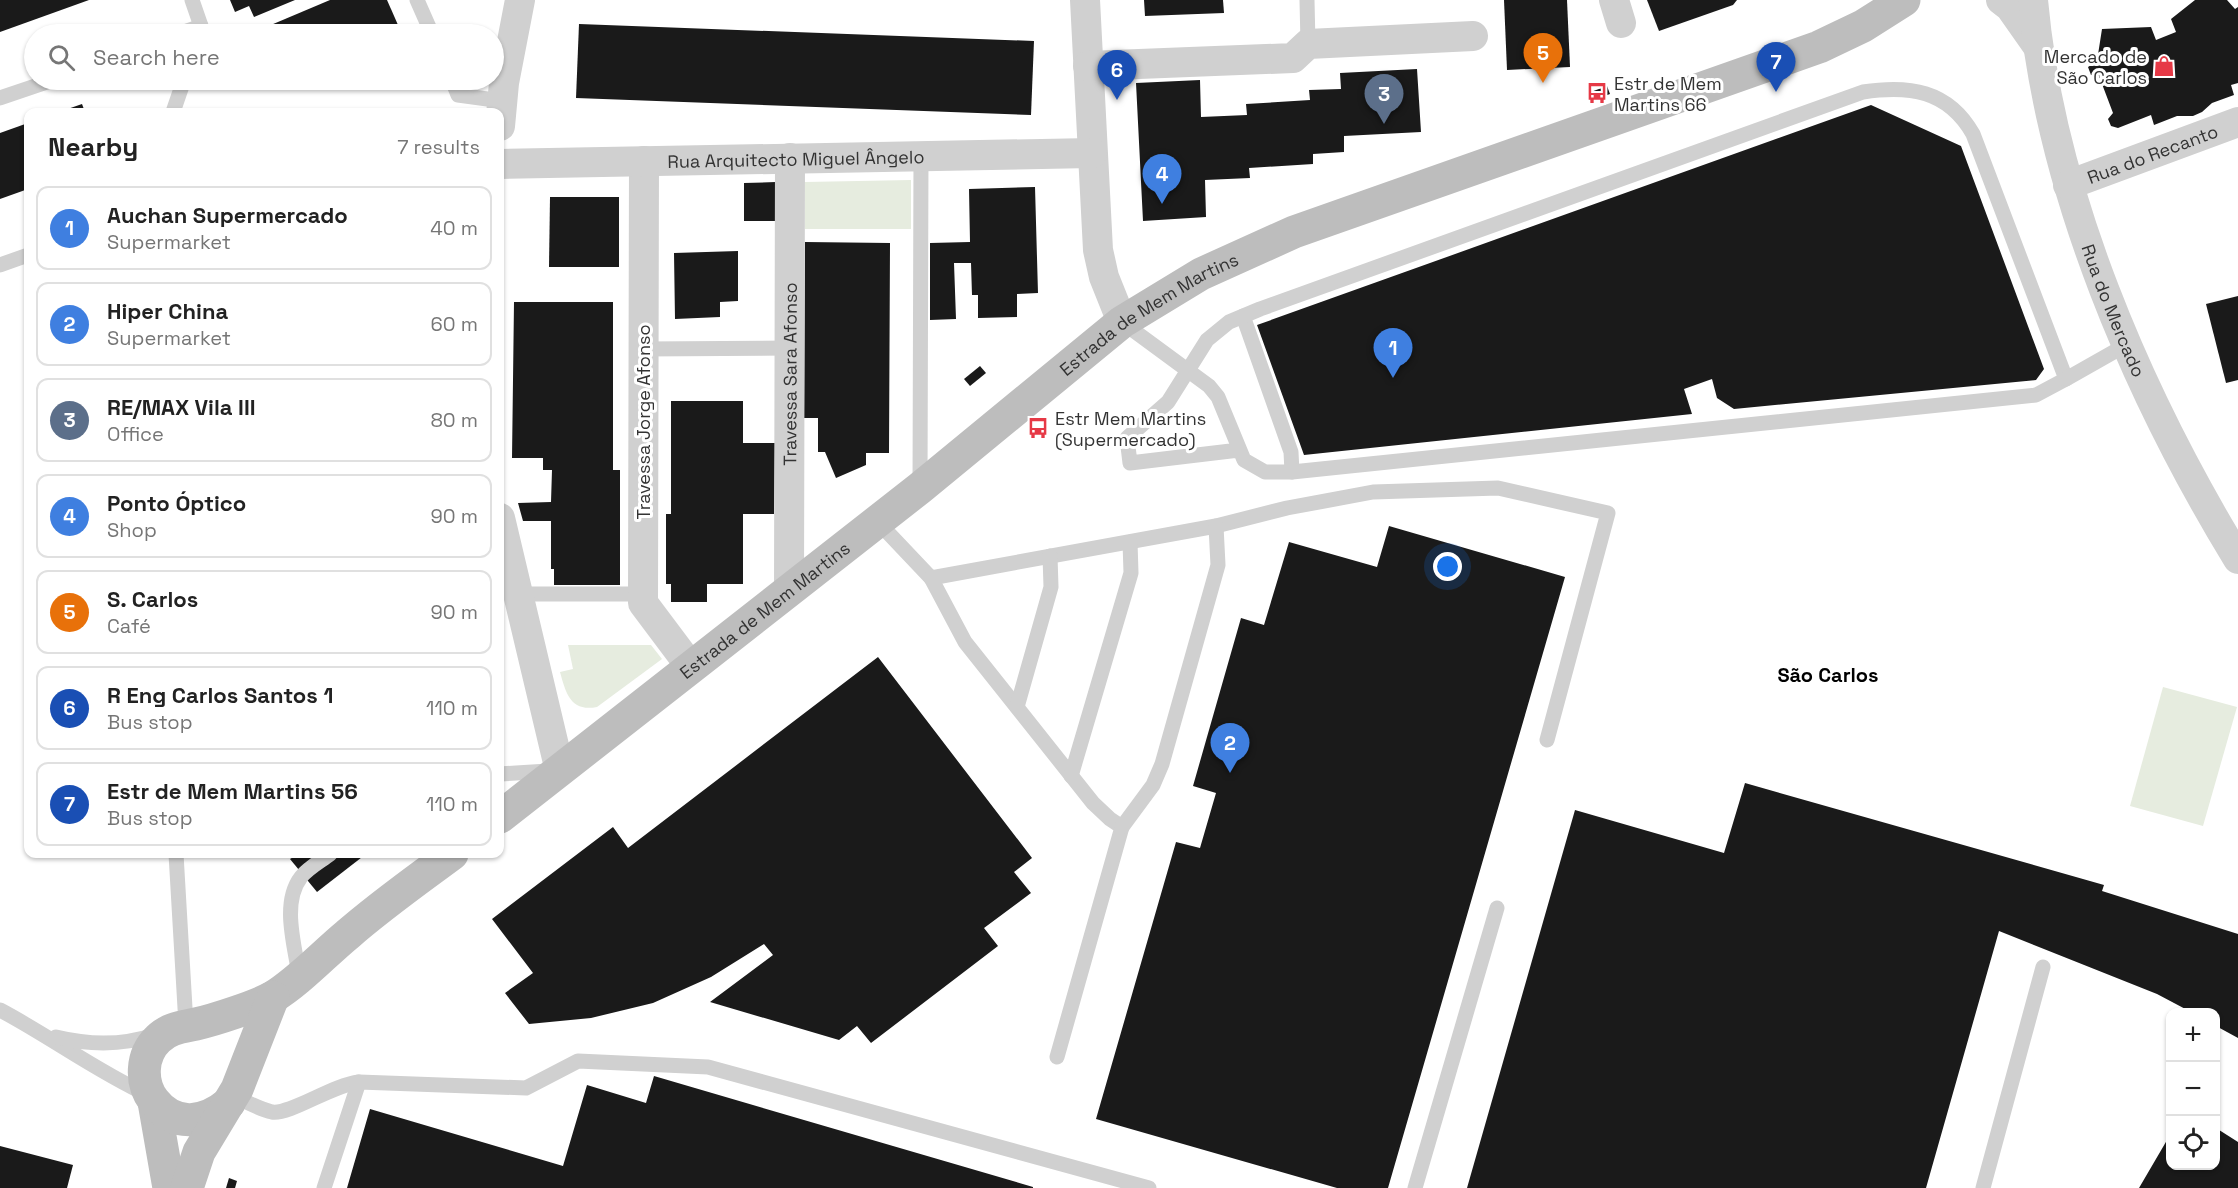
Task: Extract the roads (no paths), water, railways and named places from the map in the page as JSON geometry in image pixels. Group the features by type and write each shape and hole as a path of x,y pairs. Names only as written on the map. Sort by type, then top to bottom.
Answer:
{"street":[{"path":"502,108 520,0"},
{"path":"1084,0 1098,250 1104,277 1122,322"},
{"name":"Estrada de Mem Martins","path":"504,814 920,488 1122,322 1201,274 1250,250 1819,47 1863,26 1904,0"},
{"name":"Rua do Mercado","path":"2001,0 2010,7 2037,46"},
{"name":"Rua do Mercado","path":"2032,0 2037,46 2068,185 2126,345 2165,431 2238,559"},
{"path":"1088,66 1293,58 1308,44 1473,36"},
{"name":"Rua do Recanto","path":"2068,185 2238,122"},
{"name":"Rua Arquitecto Miguel Ângelo","path":"504,164 1092,153"},
{"name":"Travessa Sara Afonso","path":"789,590 790,158"},
{"name":"Travessa Jorge Afonso","path":"644,161 642,603 691,667"},
{"path":"504,535 560,771"},
{"path":"169,1188 152,1099 144,1074 149,1051 158,1038 185,1026 273,997 362,922 447,858"},
{"path":"187,1188 199,1152 233,1096 273,997"},
{"path":"152,1099 159,1109 173,1117 188,1120 203,1119 218,1113 233,1096 238,1066 230,1044 219,1033 185,1026"}],"lane":[{"path":"192,0 198,24"},
{"path":"417,0 428,24"},
{"path":"1307,0 1308,44"},
{"path":"1239,450 1130,463 1127,438 1168,402 1207,340 1229,322 1863,92 1894,88 1922,92 1945,102 1964,118 1974,134 2066,379"},
{"path":"0,98 24,90"},
{"path":"174,108 181,90"},
{"path":"456,90 458,95 489,108"},
{"path":"920,488 921,156"},
{"path":"0,265 24,256"},
{"path":"1243,316 1291,453 1292,472"},
{"path":"1122,322 1209,386 1218,397 1244,460 1265,472 1292,472 2036,395 2126,345"},
{"path":"644,349 790,348"},
{"path":"931,578 1216,526 1287,508 1373,492 1498,488 1608,513 1547,740"},
{"path":"877,522 931,578 965,642 1071,776 1093,803 1122,827"},
{"path":"1057,1057 1122,827 1153,785 1162,764 1218,564 1216,526"},
{"path":"1071,776 1131,573 1133,560 1130,542"},
{"path":"1017,707 1051,587 1050,556"},
{"path":"518,594 643,594"},
{"path":"504,774 560,771"},
{"path":"48,1035 78,1042 122,1043 185,1026 176,858"},
{"path":"299,975 291,916 295,888 301,876 325,858"},
{"path":"1415,1188 1497,908"},
{"path":"1983,1188 2043,967"},
{"path":"0,1010 48,1035 113,1079 152,1099"},
{"path":"233,1096 273,1112 285,1112 334,1087 359,1082 526,1088 578,1061 708,1067 1149,1188"},
{"path":"324,1188 359,1082"}],"place":[{"name":"Mercado de São Carlos","path":"2164,66"},
{"name":"S. Carlos","path":"1543,83"},
{"name":"Estr de Mem Martins 56","path":"1776,92"},
{"name":"Estr de Mem Martins 66","path":"1597,93"},
{"name":"R Eng Carlos Santos 1","path":"1117,100"},
{"name":"RE/MAX Vila III","path":"1384,124"},
{"name":"Ponto Óptico","path":"1162,204"},
{"name":"Auchan Supermercado","path":"1393,378"},
{"name":"Estr Mem Martins (Supermercado)","path":"1038,428"},
{"name":"Hiper China","path":"1230,773"}],"district":[{"name":"São Carlos","path":"1828,675"}]}
